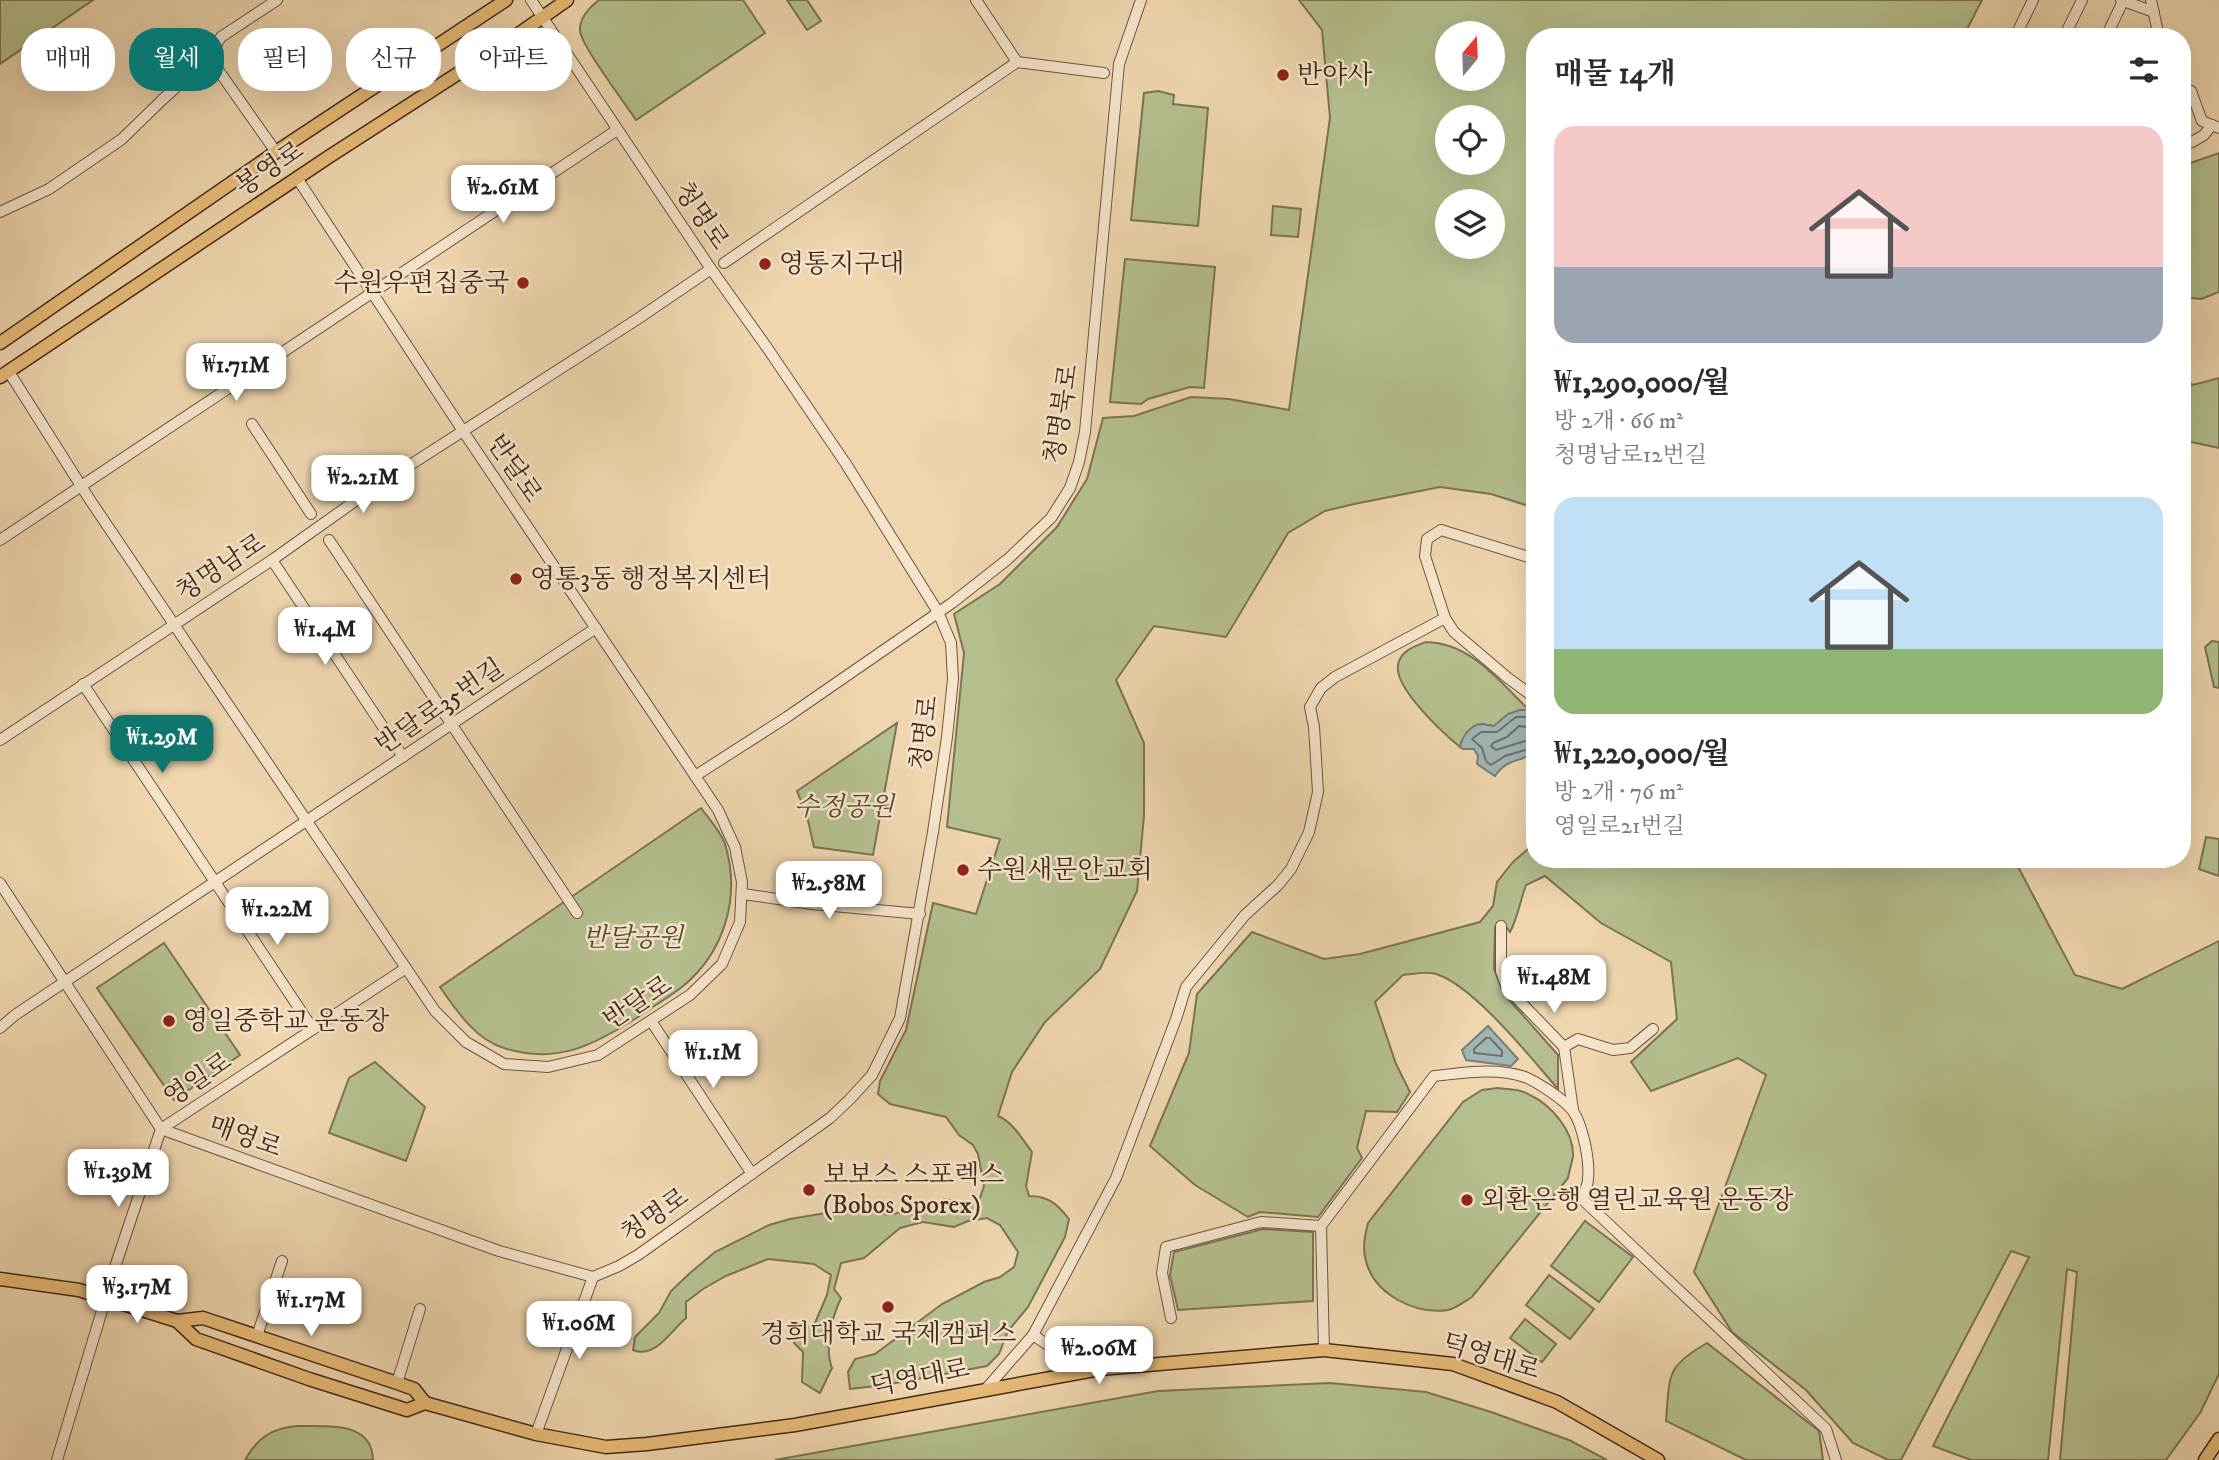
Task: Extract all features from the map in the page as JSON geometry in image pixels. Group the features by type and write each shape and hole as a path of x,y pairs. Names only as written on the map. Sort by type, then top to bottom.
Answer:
{"main road":[{"name":"봉영로","path":"0,343 276,152 506,0"},
{"name":"봉영로","path":"4,374 297,178 510,40 566,0"},
{"name":"덕영대로","path":"0,1279 79,1290 107,1298 177,1321 197,1339 407,1410 425,1403"},
{"name":"덕영대로","path":"177,1321 203,1318 414,1389 425,1403 536,1434 606,1447 795,1425 1100,1369 1324,1350 1453,1364 1558,1402 1658,1460"},
{"path":"2205,1460 2219,1438"}],"street":[{"path":"224,35 278,0"},
{"name":"청명로","path":"531,0 711,270 838,453 938,612 951,643 953,679 933,832 900,1018 872,1075 830,1118 638,1255 593,1277"},
{"path":"976,0 1017,62"},
{"name":"청명북로","path":"695,776 787,717 938,612 1008,559 1051,518 1070,488 1079,462 1088,408 1119,64 1141,0"},
{"path":"2019,28 2033,0"},
{"path":"2068,28 2082,0"},
{"path":"2110,28 2122,0 2154,12"},
{"path":"2151,0 2157,28"},
{"path":"724,262 1017,62 1104,74"},
{"path":"224,78 276,152"},
{"path":"0,212 48,189 122,139 172,91"},
{"path":"2191,94 2202,121 2215,126 2191,142"},
{"path":"0,540 617,130"},
{"name":"반달로","path":"4,374 405,968 435,1011 466,1042 505,1064 548,1067 597,1055 690,995 722,964 740,922 743,894 735,847 718,810 463,431 297,178"},
{"name":"청명남로","path":"0,740 272,560 365,494 711,270"},
{"path":"252,424 312,514"},
{"path":"1526,556 1441,530 1427,539 1425,556 1446,618 1454,632 1526,691"},
{"path":"329,540 578,913"},
{"path":"272,560 403,757"},
{"path":"986,1389 1033,1335 1116,1178 1186,987 1245,915 1278,885 1291,869 1309,832 1318,792 1314,727 1310,707 1321,688 1335,677 1446,618"},
{"name":"반달로35번길","path":"0,1028 15,1015 596,628"},
{"path":"83,684 313,1029"},
{"path":"0,883 161,1129"},
{"path":"743,894 812,904 920,914"},
{"path":"1501,926 1501,971 1507,988 1564,1047 1573,1110 1583,1134 1587,1159 1588,1180 1581,1199 1826,1429 1836,1460"},
{"name":"영일로","path":"57,1460 116,1264 161,1129 405,968"},
{"path":"651,1021 751,1174"},
{"path":"1564,1047 1578,1039 1613,1050 1630,1048 1653,1030"},
{"path":"1324,1350 1321,1226 1434,1076 1490,1071 1525,1077 1547,1089 1573,1110"},
{"name":"매영로","path":"161,1129 499,1251 593,1277"},
{"path":"1171,1318 1162,1273 1166,1247 1261,1222 1321,1226"},
{"path":"257,1336 282,1261"},
{"path":"536,1434 593,1277"},
{"path":"397,1383 421,1309"},
{"path":"1033,1335 1063,1355 1100,1369"}],"green space":[{"path":"0,0 93,0 52,28 21,28 21,50 0,64"},
{"path":"599,0 743,0 765,33 636,120 596,62 580,31 583,17"},
{"path":"787,0 807,0 821,21 807,30"},
{"path":"1299,0 1982,0 1968,28 1526,28 1526,505 1491,494 1440,487 1325,511 1288,533 1226,637 1154,626 1116,680 1144,743 1144,816 1137,891 1100,969 1045,1022 1012,1072 998,1116 1013,1127 1032,1152 1026,1186 1029,1196 1042,1197 1052,1202 1069,1219 1065,1237 1028,1307 1008,1331 999,1354 987,1366 850,1389 848,1372 855,1359 875,1354 942,1304 984,1282 1000,1277 1014,1267 1018,1252 1000,1225 987,1218 968,1221 954,1227 923,1222 900,1228 864,1258 841,1263 834,1289 841,1298 832,1323 829,1342 832,1368 820,1393 802,1382 803,1352 794,1343 799,1331 815,1323 827,1295 831,1275 814,1264 768,1259 726,1276 686,1302 686,1318 662,1343 648,1351 633,1350 635,1337 659,1313 671,1291 690,1273 715,1252 769,1225 862,1207 888,1215 930,1206 944,1199 968,1203 980,1198 984,1186 978,1154 973,1145 959,1135 946,1117 890,1104 878,1094 880,1081 906,1030 933,903 976,914 1000,839 947,827 964,653 954,614 1000,584 1057,527 1087,479 1103,418 1134,416 1191,397 1229,399 1289,410 1330,118 1322,30"},
{"path":"1158,91 1174,95 1173,104 1208,108 1198,226 1131,220 1144,93"},
{"path":"2219,153 2219,292 2201,299 2191,298 2191,163"},
{"path":"484,169 498,190 475,206 460,186"},
{"path":"1273,206 1301,209 1298,237 1271,235"},
{"path":"1125,259 1215,267 1204,388 1190,387 1148,399 1141,404 1110,402"},
{"path":"2219,378 2219,448 2191,442 2191,384"},
{"path":"2212,641 2219,642 2219,688 2214,687 2205,647"},
{"path":"1426,642 1442,644 1470,656 1495,676 1526,710 1513,713 1494,726 1481,724 1462,740 1460,747 1421,709 1399,675 1399,660 1417,645"},
{"name":"수정공원","path":"897,723 873,855 814,847 807,816 797,791"},
{"name":"반달공원","path":"701,808 725,844 730,864 730,903 719,940 697,973 682,987 606,1036 590,1044 558,1053 523,1053 504,1048 484,1038 468,1023 440,987"},
{"path":"2206,837 2219,839 2219,876 2199,869"},
{"path":"1526,851 1526,868 2019,868 2075,975 2122,989 2219,941 2219,1374 2200,1413 2166,1460 2060,1460 2077,1272 2067,1269 2048,1460 1971,1460 1933,1446 2029,1257 2011,1251 1901,1460 1888,1460 1853,1443 1806,1390 1732,1332 1694,1272 1766,1075 1738,1058 1651,1091 1631,1062 1677,1019 1671,962 1601,923 1545,876 1526,885 1510,932 1502,922 1495,927 1494,969 1504,994 1558,1055 1558,1089 1501,1024 1467,992 1436,974 1403,975 1375,1002 1396,1064 1410,1092 1397,1112 1366,1111 1357,1148 1362,1158 1318,1217 1260,1212 1248,1217 1195,1185 1150,1146 1189,1053 1197,994 1252,932 1324,959 1360,954 1480,922 1493,906 1497,882"},
{"name":"영일중학교 운동장","path":"164,943 240,1055 174,1100 97,988"},
{"path":"375,1062 425,1107 406,1161 329,1133 349,1078"},
{"name":"외환은행 열린교육원 운동장","path":"1497,1088 1526,1093 1538,1099 1560,1120 1570,1137 1572,1147 1573,1156 1568,1178 1472,1297 1448,1310 1435,1311 1398,1300 1370,1273 1364,1251 1368,1223 1463,1102 1482,1090"},
{"path":"1585,1221 1633,1257 1599,1302 1551,1266"},
{"path":"1263,1229 1313,1232 1313,1301 1178,1310 1170,1275 1174,1252"},
{"path":"1549,1275 1594,1309 1570,1339 1526,1305"},
{"path":"1525,1319 1556,1344 1542,1362 1510,1338"},
{"path":"1707,1343 1819,1431 1823,1460 1746,1460 1666,1421 1672,1374 1683,1359"},
{"path":"1330,1383 1426,1392 1569,1440 1607,1460 775,1460 1158,1391"},
{"path":"297,1426 346,1428 356,1432 365,1438 371,1447 373,1460 245,1460 266,1436 280,1429"}],"water":[{"path":"1526,710 1526,757 1504,766 1495,776 1477,764 1478,756 1474,749 1460,747 1467,732 1473,727 1481,724 1494,726 1508,714"},
{"path":"1488,1026 1518,1059 1511,1066 1466,1060 1462,1050"}],"place":[{"name":"반야사","path":"1283,75"},
{"name":"영통지구대","path":"765,264"},
{"name":"수원우편집중국","path":"523,283"},
{"name":"영통3동 행정복지센터","path":"516,579"},
{"name":"수원새문안교회","path":"963,870"},
{"name":"영일중학교 운동장","path":"169,1021"},
{"name":"보보스 스포렉스 (Bobos Sporex)","path":"809,1190"},
{"name":"외환은행 열린교육원 운동장","path":"1467,1200"},
{"name":"경희대학교 국제캠퍼스","path":"888,1307"}]}
